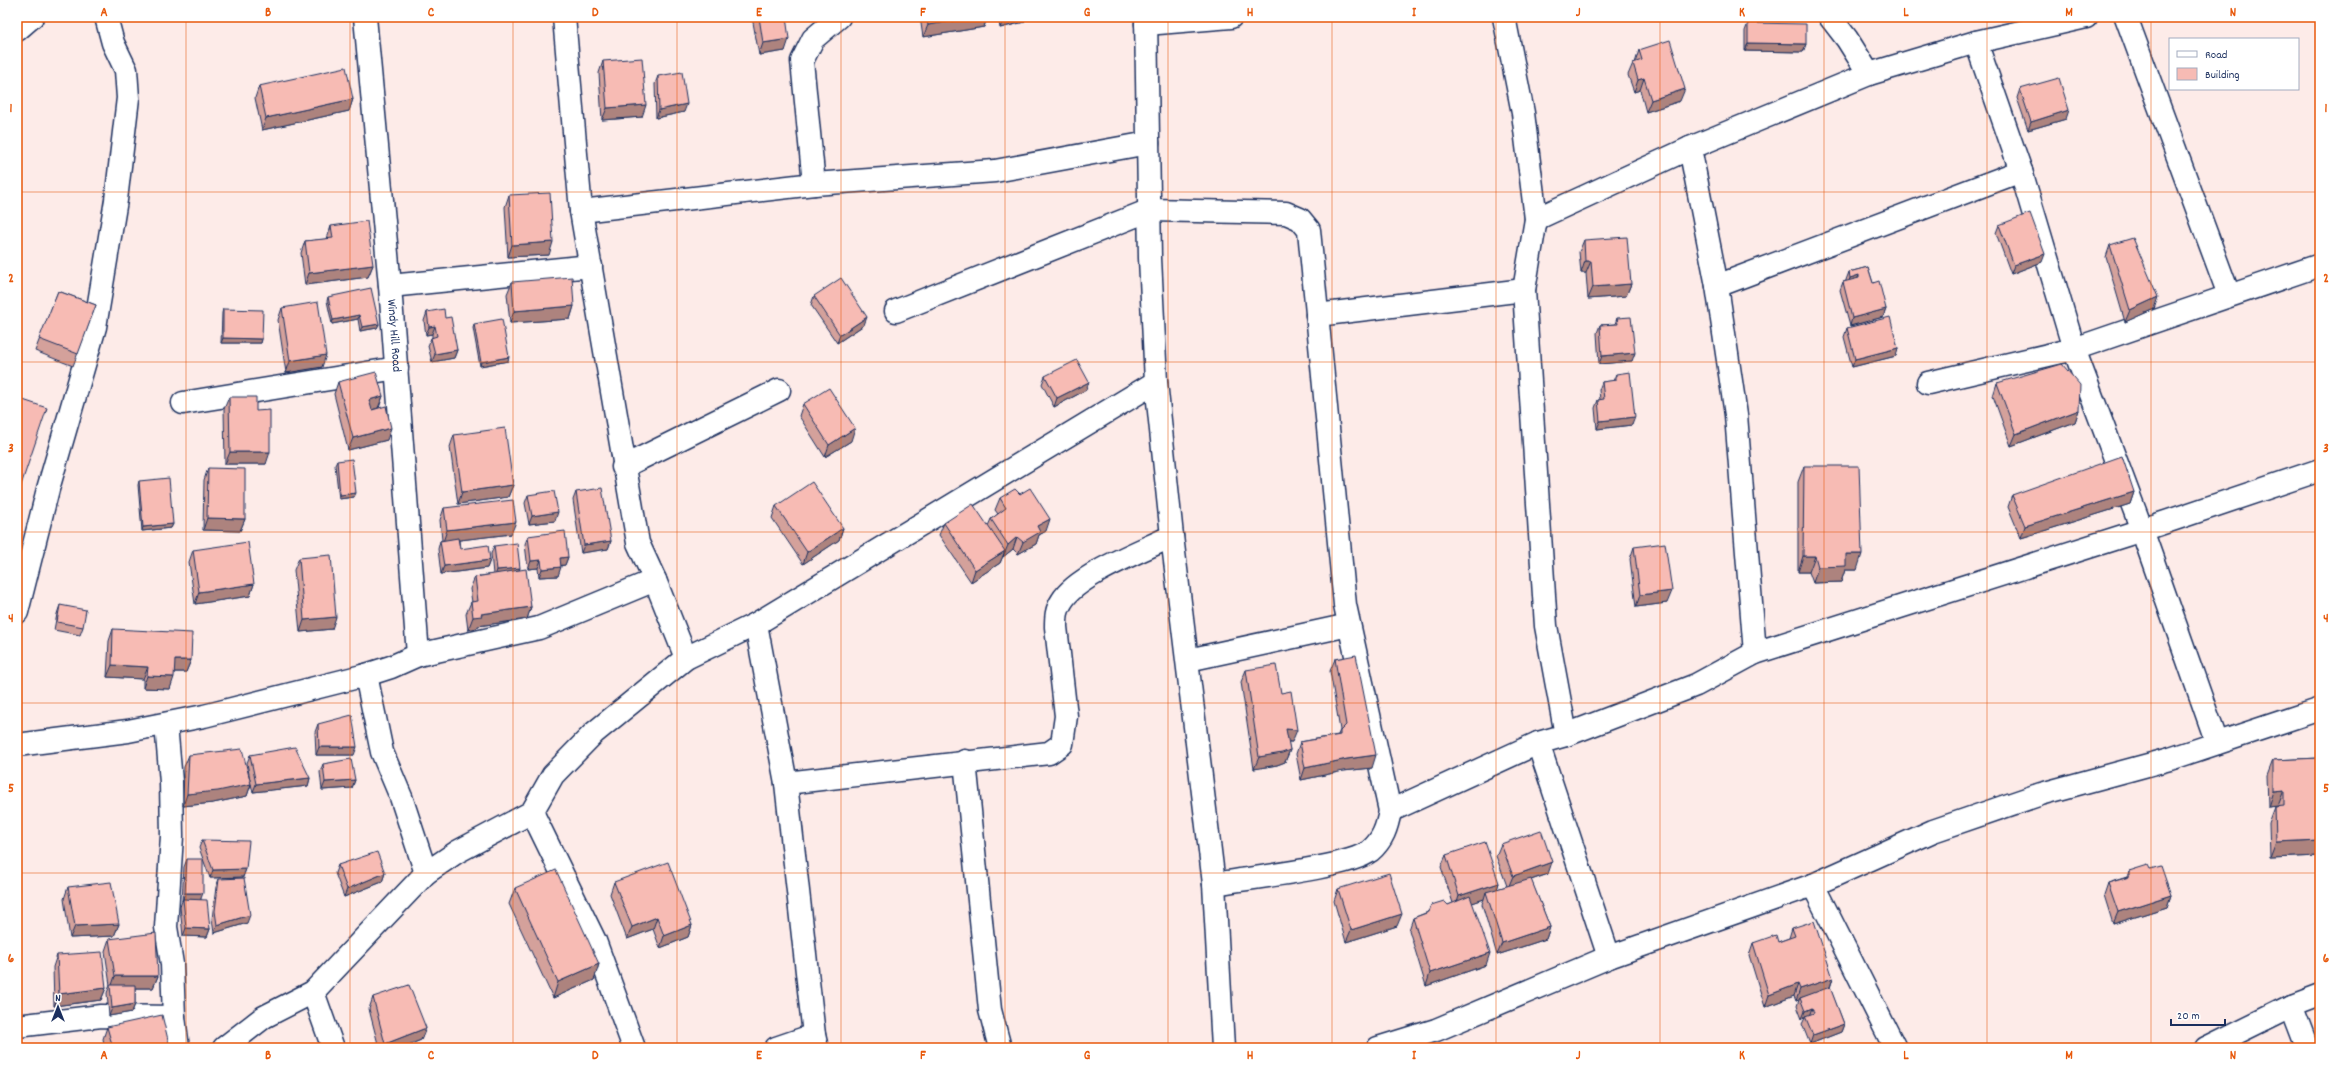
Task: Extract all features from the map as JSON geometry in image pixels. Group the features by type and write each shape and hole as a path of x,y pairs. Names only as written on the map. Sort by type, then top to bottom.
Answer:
{"street":[{"path":"17,30 32,17"},
{"path":"17,612 46,496 95,327 116,200 128,98 126,70 113,43 106,17"},
{"name":"Windy Hill Road","path":"365,17 397,368 418,655"},
{"path":"564,17 581,211 623,467 638,543 655,580 686,658"},
{"path":"814,184 802,61 813,39 839,17"},
{"path":"1222,1048 1214,884 1172,536 1156,382 1150,258 1146,21 1231,17"},
{"path":"1504,17 1523,113 1536,219 1524,290 1546,626 1566,735"},
{"path":"1830,17 1869,74"},
{"path":"1536,219 1690,148 1869,74 1976,42 2086,17"},
{"path":"2126,17 2229,295"},
{"path":"1976,42 2021,171 2074,349 2142,530 2217,743"},
{"path":"581,211 814,184 995,171 1148,143"},
{"path":"1690,148 1718,286 1736,415 1755,653"},
{"path":"1718,286 2021,171"},
{"path":"896,311 1150,210 1286,212 1300,219 1309,230 1333,461 1345,605 1390,811 1387,831 1369,851 1341,863 1214,884"},
{"path":"1928,383 2074,349 2320,265"},
{"path":"390,286 591,266"},
{"path":"1317,315 1524,290"},
{"path":"183,403 397,368"},
{"path":"224,1048 264,1017 313,992 426,873 457,852 532,812 553,775 594,733 686,658 756,624 1156,382"},
{"path":"623,467 779,390"},
{"path":"1390,811 1538,743 1566,735 1696,685 1755,653 2142,530 2320,470"},
{"path":"786,783 966,761 1049,753 1062,744 1066,716 1056,627 1056,613 1062,600 1080,582 1172,536"},
{"path":"17,745 128,731 166,724 204,716 366,675 418,655 539,628 655,580"},
{"path":"756,624 786,783 815,1042 776,1048"},
{"path":"1188,660 1350,625"},
{"path":"366,675 382,752 401,797 426,873"},
{"path":"1378,1048 1436,1030 1608,956 1813,885 1933,831 2041,794 2170,759 2320,709"},
{"path":"166,724 171,782 172,829 166,928 172,964 174,1017 178,1048"},
{"path":"1538,743 1608,956"},
{"path":"966,761 990,1010 1000,1048"},
{"path":"532,812 595,941 634,1048"},
{"path":"1813,885 1894,1048"},
{"path":"313,992 333,1048"},
{"path":"2206,1048 2291,1006 2320,995"},
{"path":"2291,1006 2307,1048"},
{"path":"17,1026 101,1016 174,1017"}],"building":[{"path":"759,17 786,17 789,39 763,43"},
{"path":"926,17 975,17 928,25"},
{"path":"1003,17 1014,17 1003,20"},
{"path":"1748,23 1806,24 1806,44 1748,43"},
{"path":"1670,40 1685,89 1651,100 1644,78 1638,80 1633,63 1642,60 1639,50"},
{"path":"642,58 646,105 607,108 603,61"},
{"path":"346,67 353,99 266,118 259,86"},
{"path":"682,72 687,104 659,110 658,76"},
{"path":"2059,78 2069,110 2031,122 2020,89"},
{"path":"550,193 553,242 512,245 509,195"},
{"path":"2030,213 2045,254 2014,265 1999,225"},
{"path":"367,221 373,265 309,273 305,241 333,238 331,226"},
{"path":"1627,237 1631,284 1593,287 1591,261 1585,261 1584,240"},
{"path":"2133,238 2158,297 2130,310 2110,245"},
{"path":"1868,267 1873,283 1879,281 1886,309 1852,318 1843,282 1859,278 1859,275 1850,278 1849,272"},
{"path":"572,277 574,306 514,311 512,282"},
{"path":"841,278 867,317 840,335 814,296"},
{"path":"371,288 379,324 362,327 359,315 333,320 328,297"},
{"path":"58,291 96,305 78,354 39,339"},
{"path":"318,302 326,355 290,361 282,308"},
{"path":"223,309 263,310 262,339 223,338"},
{"path":"444,309 445,318 451,317 457,350 435,354 431,338 437,336 435,326 429,327 427,312"},
{"path":"1631,317 1635,353 1602,356 1600,325 1618,324 1617,318"},
{"path":"1890,317 1898,348 1855,359 1847,328"},
{"path":"502,319 509,357 481,362 474,324"},
{"path":"1077,360 1089,382 1057,398 1045,376"},
{"path":"2062,364 2080,385 2079,410 2016,434 1997,383"},
{"path":"376,372 383,396 369,400 372,410 386,406 391,428 353,438 338,382"},
{"path":"1630,372 1635,417 1600,421 1598,400 1604,399 1602,382 1616,380 1616,374"},
{"path":"829,388 855,428 829,445 803,404"},
{"path":"229,397 256,397 256,411 270,410 270,452 230,452"},
{"path":"17,398 47,408 17,497"},
{"path":"505,428 513,485 462,492 454,435"},
{"path":"2122,456 2134,492 2025,526 2012,495"},
{"path":"352,459 356,493 340,495 337,461"},
{"path":"1804,466 1859,466 1862,554 1846,554 1846,566 1818,567 1815,556 1803,556"},
{"path":"208,468 245,469 245,519 207,518"},
{"path":"169,478 173,524 143,527 139,481"},
{"path":"812,482 843,528 807,552 776,506"},
{"path":"602,488 611,541 584,545 576,492"},
{"path":"1030,488 1050,519 1037,526 1040,532 1023,542 1017,537 1008,545 991,519 1006,508 1000,498 1015,489 1020,494"},
{"path":"554,491 558,512 532,516 528,495"},
{"path":"513,500 516,522 447,530 444,508"},
{"path":"973,504 1005,551 975,570 944,523"},
{"path":"565,531 568,557 560,558 561,567 542,569 541,560 531,561 528,536"},
{"path":"458,538 460,549 488,545 490,560 444,566 440,541"},
{"path":"248,542 254,584 199,592 193,550"},
{"path":"517,543 520,568 497,570 494,546"},
{"path":"1665,543 1672,591 1640,595 1634,547"},
{"path":"331,555 336,617 304,620 299,558"},
{"path":"526,569 531,607 481,614 482,616 473,617 471,602 478,601 475,577"},
{"path":"60,605 86,610 83,627 57,622"},
{"path":"113,629 192,633 191,660 175,660 174,677 147,676 148,667 112,665"},
{"path":"1356,655 1376,755 1347,759 1305,768 1300,742 1340,735 1340,731 1346,725 1335,659"},
{"path":"1276,665 1281,693 1291,691 1297,730 1286,729 1290,750 1259,757 1246,670"},
{"path":"352,715 357,747 319,747 318,724"},
{"path":"295,747 310,778 256,784 250,755"},
{"path":"242,749 251,784 218,791 187,794 189,755"},
{"path":"2320,758 2320,840 2276,842 2275,807 2284,806 2284,790 2273,791 2273,760"},
{"path":"351,759 355,780 325,782 323,764"},
{"path":"1541,830 1552,862 1513,876 1501,844"},
{"path":"202,840 249,841 246,869 213,870"},
{"path":"1485,842 1499,883 1459,896 1446,855"},
{"path":"377,852 385,873 347,889 338,865"},
{"path":"187,859 203,859 203,893 185,893"},
{"path":"668,862 692,925 664,936 657,917 632,927 614,882"},
{"path":"2148,865 2150,869 2161,866 2171,895 2118,912 2108,883 2129,877 2129,871"},
{"path":"556,870 599,964 558,982 515,888"},
{"path":"1389,873 1402,914 1351,930 1338,889"},
{"path":"244,878 250,915 217,925 215,911 219,879"},
{"path":"1531,879 1550,927 1502,943 1486,892"},
{"path":"111,882 119,924 75,926 68,887"},
{"path":"1470,896 1490,953 1430,973 1413,918 1429,912 1431,905 1444,901 1448,905"},
{"path":"183,899 207,900 210,929 186,928"},
{"path":"1814,921 1833,978 1800,989 1798,984 1769,995 1753,943 1776,935 1778,942 1795,936 1792,928"},
{"path":"156,933 158,976 115,976 109,939"},
{"path":"102,952 106,988 59,994 57,955"},
{"path":"110,985 135,985 135,1004 112,1008"},
{"path":"409,985 426,1028 385,1044 373,997"},
{"path":"1830,987 1844,1024 1813,1035 1805,1016 1814,1013 1812,1008 1805,1011 1800,998"},
{"path":"162,1015 170,1048 113,1048 107,1027"}]}
